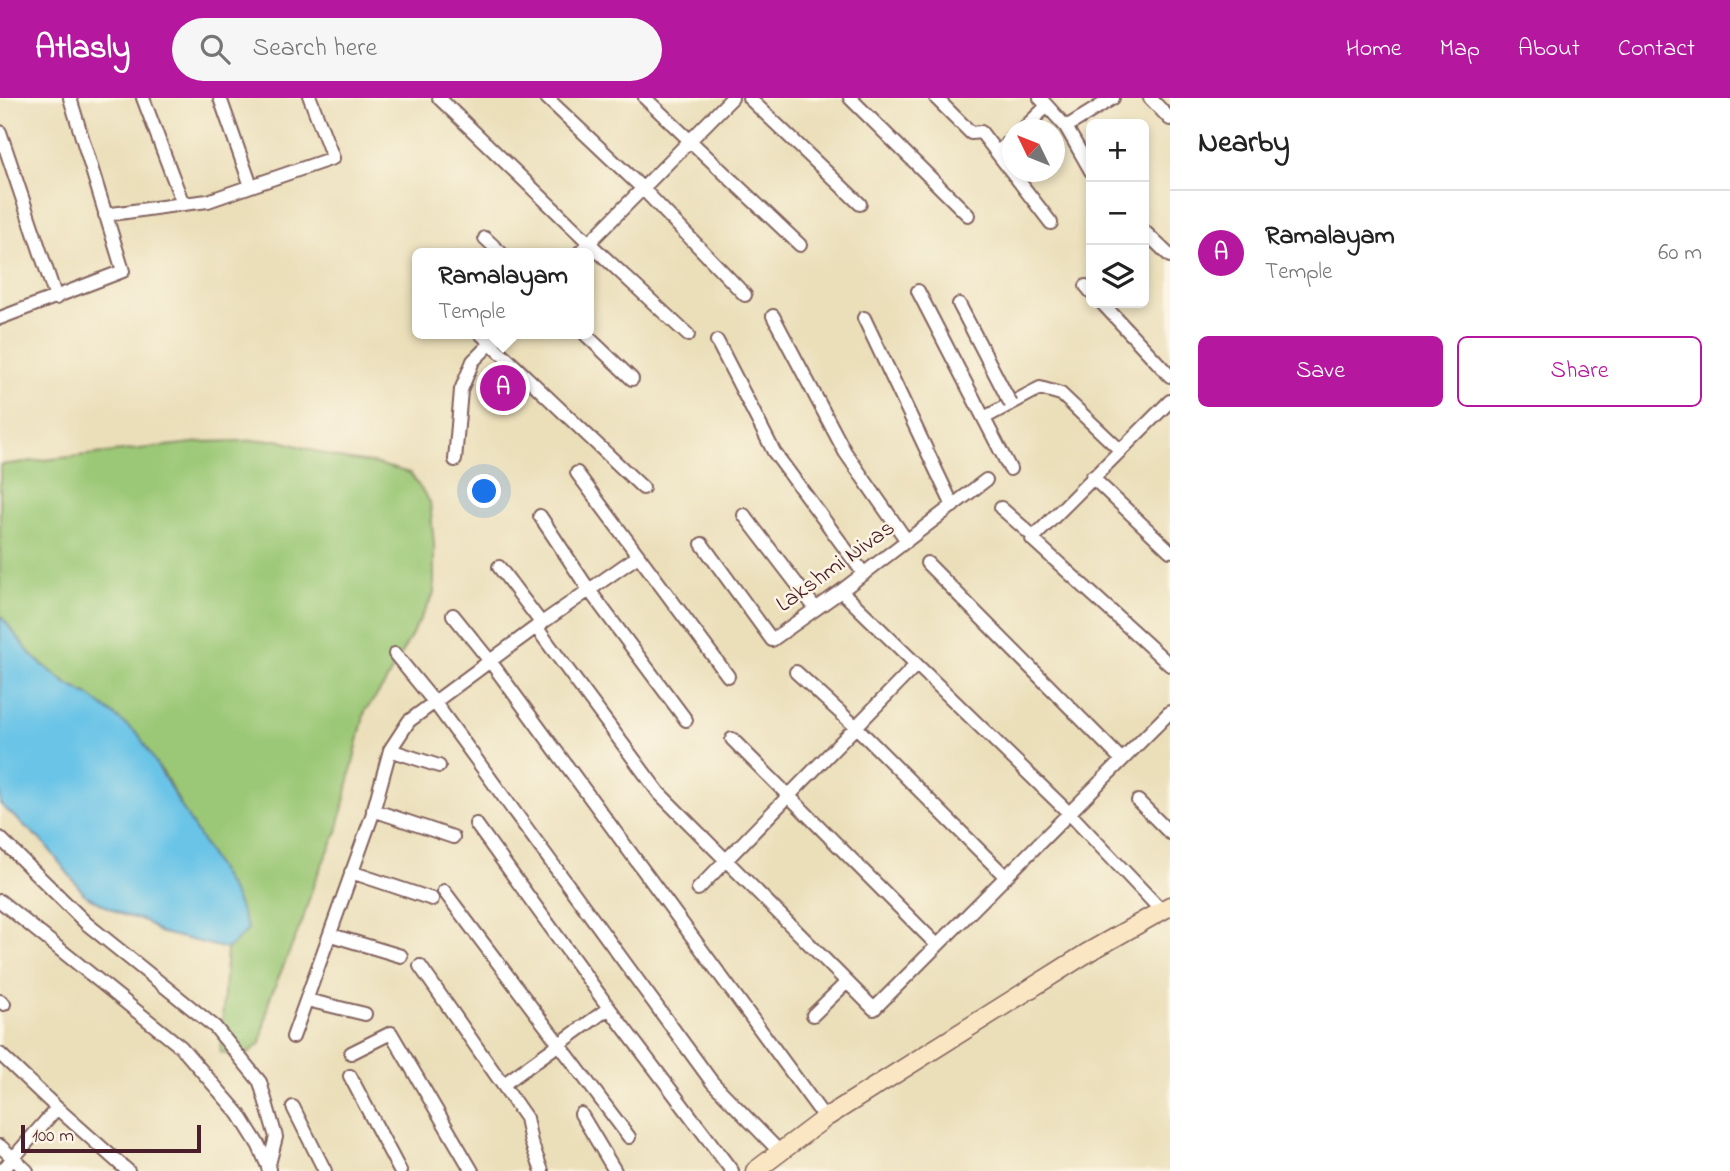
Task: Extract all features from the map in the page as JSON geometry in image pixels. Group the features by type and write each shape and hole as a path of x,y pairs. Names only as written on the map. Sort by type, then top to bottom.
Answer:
{"street":[{"path":"0,318 123,271 69,98"},
{"path":"143,98 183,204"},
{"path":"220,98 251,186"},
{"path":"105,215 208,201 332,158 310,98"},
{"path":"547,98 643,189 745,295"},
{"path":"645,98 800,245"},
{"path":"584,248 733,98"},
{"path":"749,98 860,204"},
{"path":"850,98 968,215"},
{"path":"936,98 971,133 981,132 1051,223"},
{"path":"1066,127 1113,98"},
{"path":"1150,98 1170,120"},
{"path":"442,99 589,243 688,335"},
{"path":"1031,119 1044,102 1066,127 1086,162"},
{"path":"0,132 56,298"},
{"path":"997,153 1002,149"},
{"path":"1149,236 1170,256"},
{"path":"485,239 495,248"},
{"path":"918,291 1010,468"},
{"path":"959,304 1008,400"},
{"path":"1107,308 1170,376"},
{"path":"773,316 845,452 907,541"},
{"path":"864,318 953,506"},
{"path":"455,460 461,390 473,361 489,339"},
{"path":"492,339 643,488"},
{"path":"590,339 632,379"},
{"path":"717,341 774,452 864,574"},
{"path":"984,418 1040,388 1061,394 1120,450"},
{"path":"1034,537 1170,401"},
{"path":"577,473 728,676"},
{"path":"1092,477 1170,551"},
{"name":"Lakshmi Nivas","path":"702,544 772,640 864,574 986,480"},
{"path":"1001,508 1170,665"},
{"path":"744,515 816,608"},
{"path":"540,516 589,590 686,720"},
{"path":"293,1037 331,935 390,750 409,721 638,556"},
{"path":"927,563 1122,760"},
{"path":"499,567 659,793 874,1009 1170,712"},
{"path":"755,1171 825,1118 1165,908 841,591"},
{"path":"453,615 490,661 825,1118"},
{"path":"395,654 435,703 712,1082 779,1151"},
{"path":"698,889 916,665"},
{"path":"796,672 856,727 1006,877"},
{"path":"732,739 937,945"},
{"path":"390,750 439,766"},
{"path":"1138,801 1170,833"},
{"path":"373,810 453,837"},
{"path":"476,824 609,1008 732,1171"},
{"path":"0,838 87,924 215,1027 260,1082 276,1137 269,1170"},
{"path":"351,872 432,898"},
{"path":"444,891 629,1137"},
{"path":"0,901 181,1047 239,1114 259,1146 269,1170"},
{"path":"331,935 401,956"},
{"path":"420,966 526,1118 531,1142 542,1171"},
{"path":"813,1015 846,982"},
{"path":"307,1000 365,1014"},
{"path":"504,1084 609,1008"},
{"path":"351,1053 391,1033 472,1171"},
{"path":"0,1054 128,1171"},
{"path":"350,1076 400,1171"},
{"path":"2,1171 57,1108"},
{"path":"293,1108 325,1171"},
{"path":"581,1114 615,1171"},
{"path":"0,1146 27,1171"}],"green space":[{"path":"278,440 338,458 410,473 430,502 434,545 434,594 383,687 365,711 337,832 315,880 302,922 269,1000 261,1043 242,1058 220,1052 227,949 248,930 163,772 90,696 67,684 33,657 0,615 0,465 201,442"}],"water":[{"path":"0,615 33,657 67,684 90,696 139,735 236,899 248,930 227,949 159,932 145,921 123,915 85,895 45,844 0,804"}],"place":[{"name":"Ramalayam","path":"503,388"}]}
